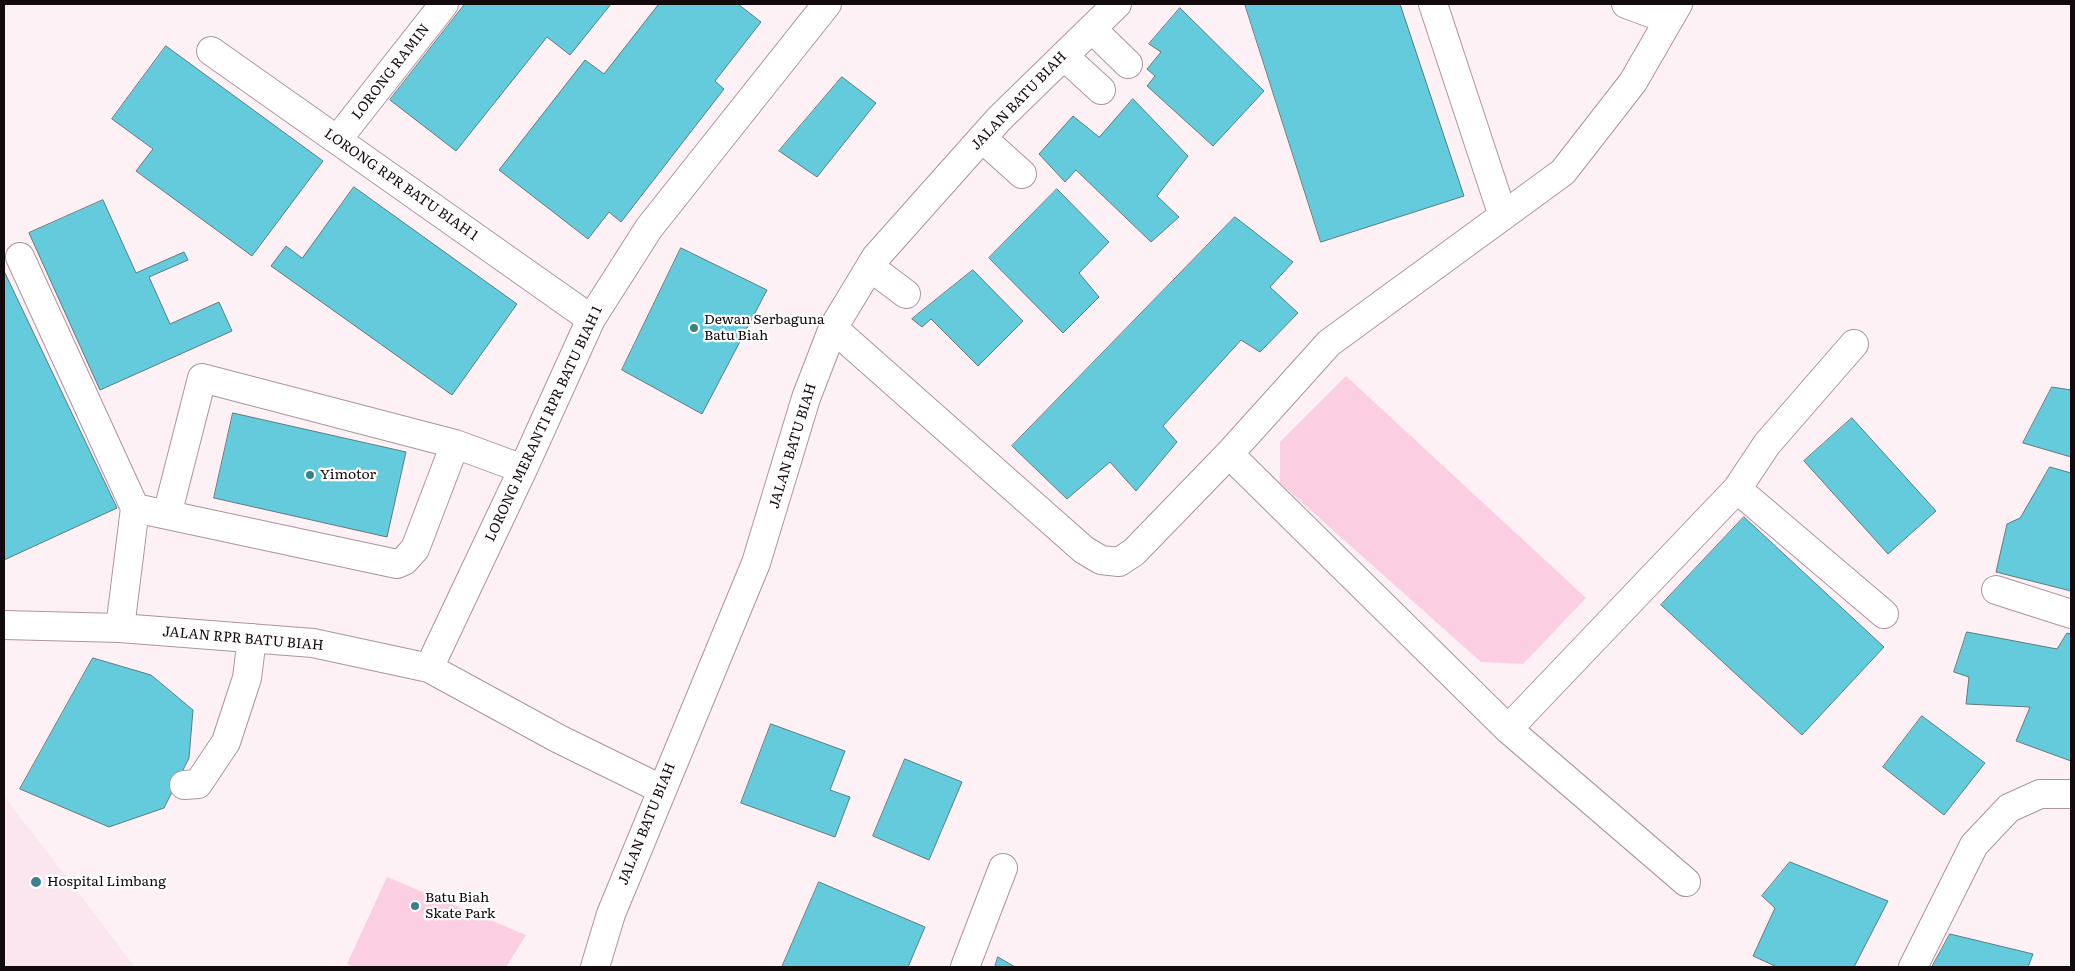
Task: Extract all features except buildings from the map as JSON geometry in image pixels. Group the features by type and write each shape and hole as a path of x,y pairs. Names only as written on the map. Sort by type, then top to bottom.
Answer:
{"street":[{"name":"LORONG RAMIN","path":"338,140 444,4"},
{"name":"LORONG MERANTI RPR BATU BIAH 1","path":"429,668 591,319 649,228 827,4"},
{"name":"JALAN BATU BIAH","path":"595,967 611,914 661,789 756,563 806,398 833,328 876,257 982,138 1117,4"},
{"path":"1433,4 1504,216"},
{"path":"833,328 1084,550 1101,560 1119,562 1134,552 1229,454 1329,343 1563,172 1633,82 1672,12 1626,4"},
{"path":"1092,29 1128,64"},
{"name":"LORONG RPR BATU BIAH 1","path":"211,51 591,319"},
{"path":"1064,56 1101,90"},
{"path":"982,138 1022,174"},
{"path":"20,257 135,508 120,628"},
{"path":"870,267 906,294"},
{"path":"1508,729 1737,489 1768,444 1854,344"},
{"path":"167,515 202,378 455,444 523,469"},
{"path":"135,508 397,564 404,561 415,549 455,444"},
{"path":"1229,454 1508,729 1686,882"},
{"path":"1737,489 1884,614"},
{"path":"1996,590 2071,614"},
{"name":"JALAN RPR BATU BIAH","path":"4,625 120,628 313,643 429,668 560,739 661,789"},
{"path":"184,785 198,784 226,742 247,678 252,638"},
{"path":"1913,967 1974,845 2009,808 2040,794 2071,794"},
{"path":"965,967 1003,868"}],"shaded area":[{"path":"1346,376 1586,598 1523,664 1481,662 1280,483 1280,442"},
{"name":"Hospital Limbang","path":"4,796 135,967 4,967"},
{"name":"Batu Biah Skate Park","path":"387,877 526,935 506,967 354,967 347,964"}],"place":[{"name":"Dewan Serbaguna Batu Biah","path":"694,328"},
{"name":"Yimotor","path":"310,475"},
{"name":"Hospital Limbang","path":"36,882"},
{"name":"Batu Biah Skate Park","path":"415,906"}]}
